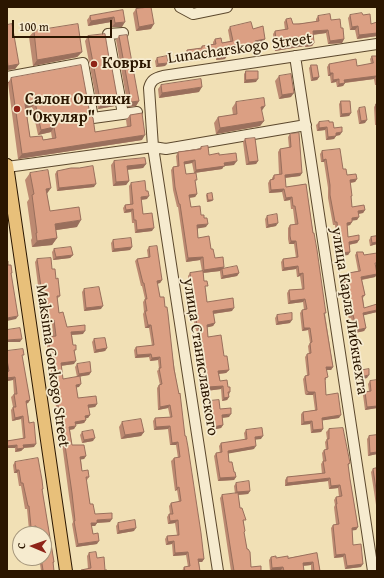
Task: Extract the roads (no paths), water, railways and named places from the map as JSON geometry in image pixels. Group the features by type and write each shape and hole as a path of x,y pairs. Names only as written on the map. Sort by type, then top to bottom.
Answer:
{"main road":[{"name":"Maksima Gorkogo Street","path":"7,166 66,571"}],"street":[{"path":"180,7 193,14 227,7"},
{"path":"123,33 108,34 123,114"},
{"name":"Lunacharskogo Street","path":"153,147 148,95 150,82 155,78 377,44"},
{"name":"улица Карла Либкнехта","path":"295,56 373,571"},
{"path":"7,77 83,63 93,118 137,112"},
{"path":"7,166 153,147 166,149 306,125"},
{"name":"улица Станиславского","path":"153,147 218,571"}],"place":[{"name":"Ковры","path":"94,64"},
{"name":"Салон Оптики \"Окуляр\"","path":"17,109"}]}
